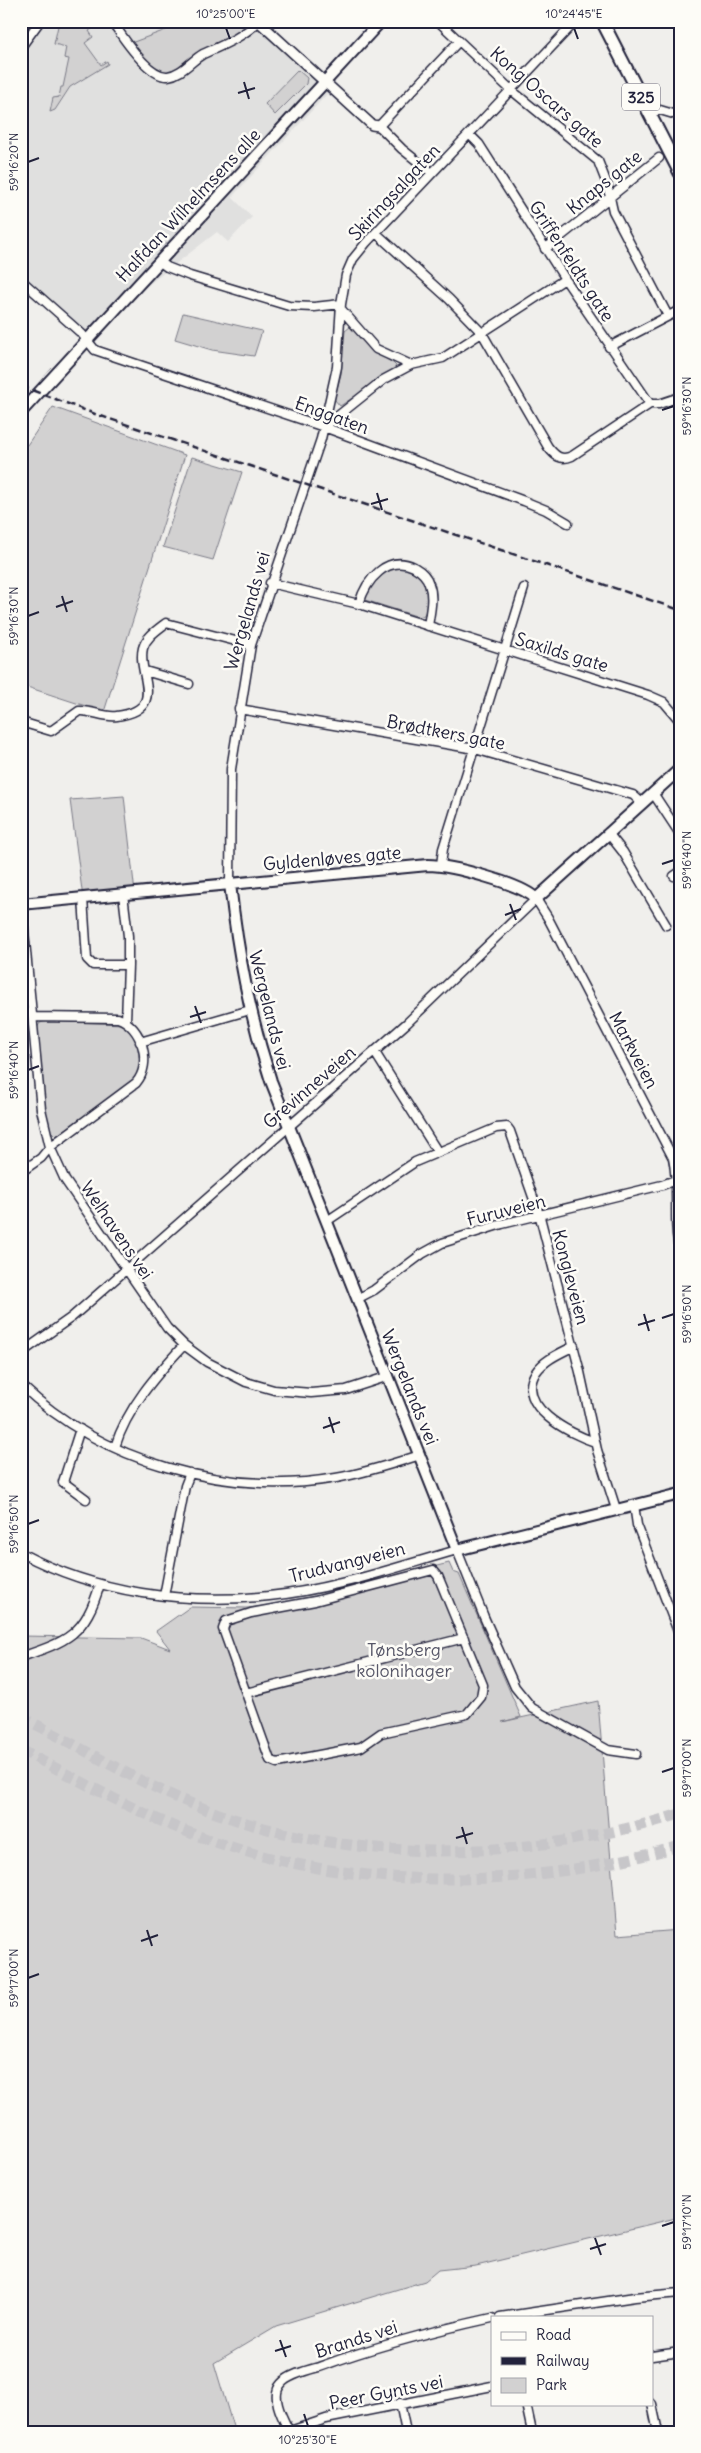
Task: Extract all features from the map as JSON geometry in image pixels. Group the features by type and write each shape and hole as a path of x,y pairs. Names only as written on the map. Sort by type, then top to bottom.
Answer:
{"main road":[{"name":"Halfdan Wilhelmsens alle","path":"21,412 381,21"},
{"name":"325","path":"602,21 680,173"},
{"name":"Grevinneveien","path":"536,899 642,802 680,770"},
{"name":"Gyldenløves gate","path":"22,904 441,865 525,890 536,899"},
{"name":"Wergelands vei","path":"230,884 237,948 250,1010 271,1081 457,1550"},
{"name":"Trudvangveien","path":"457,1550 503,1540 616,1509 680,1494"}],"street":[{"path":"21,47 40,21"},
{"path":"112,21 126,41 154,71 166,76 182,71 200,56 248,32 258,21 372,125 379,126 402,149 432,173"},
{"name":"Kong Oscars gate","path":"438,21 510,89 593,155 604,172 613,211 668,316"},
{"name":"Skiringsalgaten","path":"324,427 337,367 341,307 348,270 357,253 576,21"},
{"path":"379,126 459,41"},
{"path":"649,113 660,110 680,116"},
{"name":"Griffenfeldts gate","path":"468,134 479,144 609,347 650,404"},
{"name":"Knaps gate","path":"545,248 658,158"},
{"path":"376,233 449,299 482,333 548,447 559,458 566,459 572,456 650,404 659,404 680,397"},
{"path":"159,261 182,273 289,306 341,307 376,349 411,365"},
{"path":"324,427 371,388 411,365 443,358 565,279"},
{"name":"Enggaten","path":"21,280 87,340 95,350 324,427 524,501 546,510 568,523"},
{"path":"609,347 680,310"},
{"name":"Wergelands vei","path":"230,884 229,795 239,709 251,645 270,583 324,427"},
{"path":"358,604 379,570 387,565 410,566 421,572 430,585 431,606 428,626"},
{"name":"Saxilds gate","path":"270,583 358,604 654,697 664,702 680,720"},
{"path":"441,865 443,849 524,588"},
{"path":"21,722 51,731 79,711 108,716 127,713 141,705 147,698 148,686 142,661 143,647 150,636 166,623 251,645"},
{"path":"145,671 189,684"},
{"name":"Brødtkers gate","path":"239,709 475,750 633,795 642,802"},
{"path":"653,793 680,834"},
{"path":"608,833 623,852 666,925"},
{"path":"124,894 128,965 126,1021"},
{"path":"83,898 87,959 93,965 128,965"},
{"name":"Grevinneveien","path":"21,1353 50,1334 126,1270 472,963 536,899"},
{"name":"Markveien","path":"536,899 548,918 673,1158 678,1179 674,1225 680,1252"},
{"name":"Welhavens vei","path":"22,904 41,1109 50,1147 65,1180 158,1316 184,1345 222,1371 246,1382 274,1390 311,1394 346,1390 389,1376"},
{"path":"140,1042 250,1010"},
{"path":"21,1172 41,1158 50,1147 140,1078 145,1060 138,1032 126,1021 118,1018 33,1017"},
{"path":"327,1220 392,1176 438,1151 374,1051"},
{"name":"Kongleveien","path":"438,1151 502,1126 510,1131 540,1217 574,1346 595,1442 616,1509"},
{"name":"Furuveien","path":"357,1299 374,1290 422,1254 442,1243 502,1224 540,1217 662,1186 678,1179"},
{"path":"115,1447 123,1428 150,1383 184,1345"},
{"name":"Kongleveien","path":"574,1346 550,1359 539,1369 533,1379 532,1392 535,1403 544,1415 571,1431 595,1442"},
{"path":"21,1385 80,1429 115,1447 190,1473 235,1482 310,1481 364,1472 420,1455"},
{"path":"80,1429 63,1482 86,1499"},
{"path":"164,1596 185,1486 190,1473"},
{"path":"634,1505 637,1525 679,1634"},
{"path":"457,1550 515,1687 532,1708 608,1750 636,1754"},
{"name":"Trudvangveien","path":"21,1553 100,1584 135,1593 209,1599 270,1596 363,1576 457,1550"},
{"path":"433,1570 438,1576 483,1685 481,1697 471,1711 459,1717 382,1733 361,1747 273,1762 268,1755 246,1693 223,1626 226,1621 251,1613 315,1601 433,1570"},
{"path":"21,1657 66,1640 88,1617 100,1584"},
{"path":"246,1693 464,1638"},
{"path":"507,2316 636,2297 680,2293"},
{"name":"Brands vei","path":"288,2431 281,2414 276,2393 281,2383 299,2374 396,2341 491,2318"},
{"path":"654,2356 680,2352"},
{"name":"Peer Gynts vei","path":"288,2431 326,2419 491,2386"},
{"path":"400,2403 406,2432"},
{"path":"526,2406 532,2432"},
{"path":"652,2406 658,2432"}],"shaded area":[{"path":"42,21 251,21 329,92 232,197 252,217 228,242 217,232 87,332 21,291 21,55 25,44"}],"green space":[{"path":"54,21 102,21 89,31 93,37 85,43 101,65 107,61 108,64 70,87 55,110 50,112 53,98 59,97 61,87 63,87 69,59 64,58 66,47 54,44 58,26 50,24"},
{"path":"177,21 245,21 247,23 243,29 168,73 149,63 131,43 171,28"},
{"path":"298,70 307,78 306,84 275,115 265,104"},
{"path":"183,313 262,331 254,356 212,350 175,339"},
{"path":"350,327 373,351 396,366 394,371 340,406 334,399 341,374 345,331"},
{"path":"53,407 185,455 104,712 21,685 21,448 27,445"},
{"path":"192,457 242,472 213,560 163,547"},
{"path":"393,566 407,567 420,575 424,581 427,587 428,602 424,615 419,617 365,600 371,584"},
{"path":"124,796 135,893 83,898 70,800"},
{"path":"47,1021 124,1024 133,1033 139,1058 138,1071 133,1081 56,1136 49,1129 46,1115 37,1028 40,1023"},
{"name":"Tønsberg kolonihager","path":"449,1563 453,1572 459,1574 521,1717 502,1722 598,1701 617,1935 680,1930 680,2217 476,2266 438,2270 425,2281 276,2326 214,2363 234,2430 227,2432 27,2432 21,2429 21,1636 141,1638 170,1649 156,1631 190,1607 247,1608 289,1603"}],"tunnel":[{"path":"21,1717 126,1773 190,1803 249,1824 310,1839 371,1848 434,1851 496,1849 558,1842 619,1830 680,1814"},
{"path":"21,1750 115,1799 173,1826 234,1848 297,1864 361,1874 425,1879 489,1878 553,1872 617,1861 680,1846"}],"railway":[{"path":"21,386 95,414 680,610"}]}
